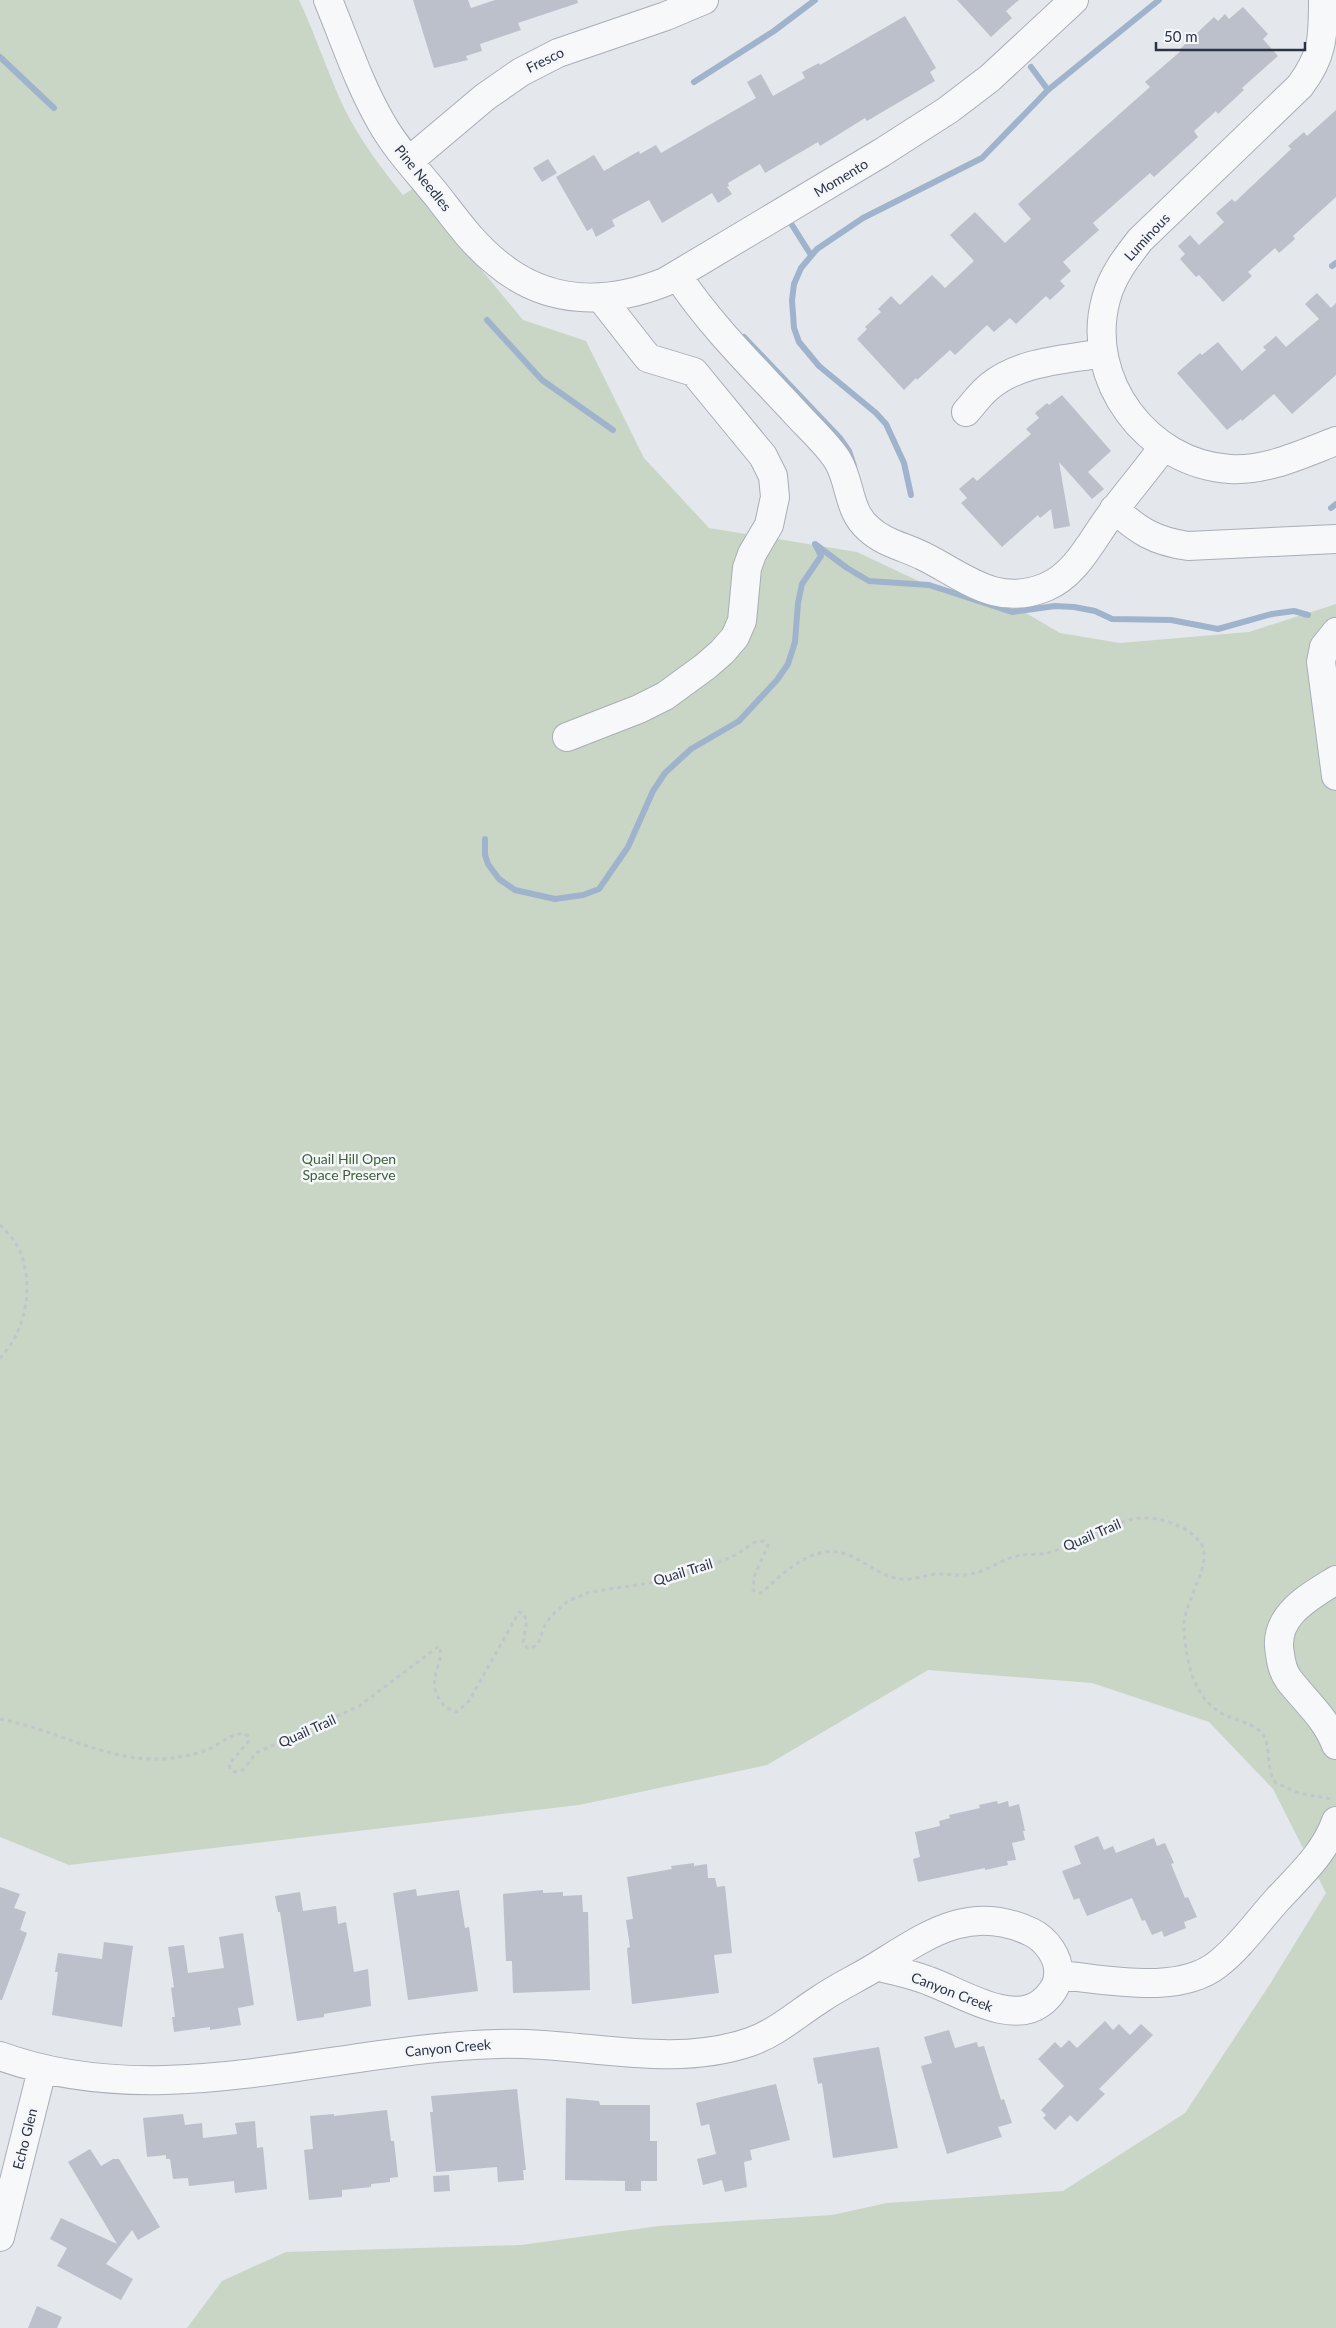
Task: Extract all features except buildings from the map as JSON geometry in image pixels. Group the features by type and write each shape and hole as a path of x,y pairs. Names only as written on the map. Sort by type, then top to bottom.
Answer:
{"street":[{"name":"Pine Needles","path":"328,0 374,109 391,138 466,231 496,263 510,273 541,288 589,298"},
{"name":"Fresco","path":"409,161 485,97 521,72 558,53 666,16 704,0"},
{"name":"Momento","path":"589,298 638,293 677,275 881,153 948,110 990,78 1074,0"},
{"name":"Luminous","path":"1323,0 1321,47 1314,67 1300,86 1140,240 1124,261 1112,281 1106,300 1102,353 1110,382 1124,406 1142,429 1164,446 1200,463 1219,468 1244,469 1274,464 1336,440"},
{"path":"677,275 700,309 838,461 857,515 868,529 885,540 926,557 979,587 1005,594 1026,593 1046,587 1061,579 1073,568 1114,509 1164,446"},
{"path":"567,737 639,709 665,696 706,666 735,637 742,621 747,568 752,554 769,525 775,497 773,476 763,456 694,372 648,358 589,298"},
{"path":"966,412 989,387 1015,372 1038,364 1102,353"},
{"path":"1114,509 1148,536 1188,546 1336,539"},
{"path":"1336,632 1324,647 1321,662 1336,776"},
{"path":"1336,1580 1295,1608 1285,1621 1279,1643 1285,1673 1322,1718 1336,1744"},
{"path":"1059,1974 1162,1983 1182,1981 1204,1974 1227,1957 1318,1855 1332,1833 1336,1821"},
{"name":"Canyon Creek","path":"0,2056 42,2070 121,2080 195,2079 442,2046 502,2043 558,2045 681,2055 710,2052 753,2041 790,2021 820,1999 877,1966 906,1946 939,1930 971,1921 1002,1922 1040,1937 1048,1946 1059,1974 1049,1996 1036,2007 1018,2012 1001,2010 925,1979 877,1966"},
{"name":"Echo Glen","path":"0,2236 42,2070"}],"path":[{"path":"0,1225 18,1247 25,1266 26,1287 23,1317 18,1332 0,1358"},
{"name":"Quail Trail","path":"0,1719 133,1758 161,1759 197,1753 214,1747 237,1734 245,1734 249,1737 249,1741 229,1764 232,1771 239,1772 256,1753 359,1706 439,1646 440,1651 434,1677 435,1690 446,1708 457,1712 469,1701 519,1612 523,1612 527,1621 523,1642 527,1648 532,1648 538,1644 544,1627 551,1616 573,1599 590,1592 663,1581 686,1574 732,1556 758,1542 764,1541 768,1545 754,1577 753,1590 761,1593 789,1567 806,1558 825,1552 836,1551 847,1554 901,1579 938,1574 962,1576 980,1572 1020,1555 1048,1553 1124,1521 1141,1518 1160,1520 1182,1528 1193,1534 1203,1546 1203,1565 1185,1611 1184,1625 1188,1658 1200,1694 1213,1708 1260,1731 1265,1740 1269,1767 1276,1783 1299,1793 1328,1797 1336,1801"}],"green space":[{"name":"Quail Hill Open Space Preserve","path":"0,0 299,0 345,110 387,175 403,195 414,188 523,320 586,341 644,458 709,528 857,552 944,593 1024,612 1060,633 1120,643 1249,632 1336,604 1336,2328 187,2328 222,2281 286,2252 521,2245 659,2226 832,2215 887,2203 1063,2191 1185,2113 1270,1984 1326,1893 1273,1789 1209,1722 1092,1683 928,1670 767,1765 579,1805 69,1865 0,1837"}],"waterway":[{"path":"694,82 774,31 815,0"},
{"path":"911,495 904,463 886,424 876,413 819,366 799,342 794,328 792,300 794,284 801,268 817,249 863,218 982,158 1048,90 1159,0"},
{"path":"0,57 54,108"},
{"path":"1031,67 1048,90"},
{"path":"792,225 811,255"},
{"path":"1332,266 1336,263"},
{"path":"487,320 542,380 613,430"},
{"path":"744,337 840,438 849,451 854,466"},
{"path":"1331,508 1336,504"},
{"path":"485,839 485,855 488,864 499,879 515,890 555,899 583,895 599,889 628,847 653,791 665,773 691,749 739,721 777,680 788,664 795,642 798,603 802,584 821,556 815,544 847,568 869,581 929,585 1012,612 1055,606 1074,607 1095,611 1112,619 1171,620 1218,629 1272,614 1294,611 1308,615"}]}
